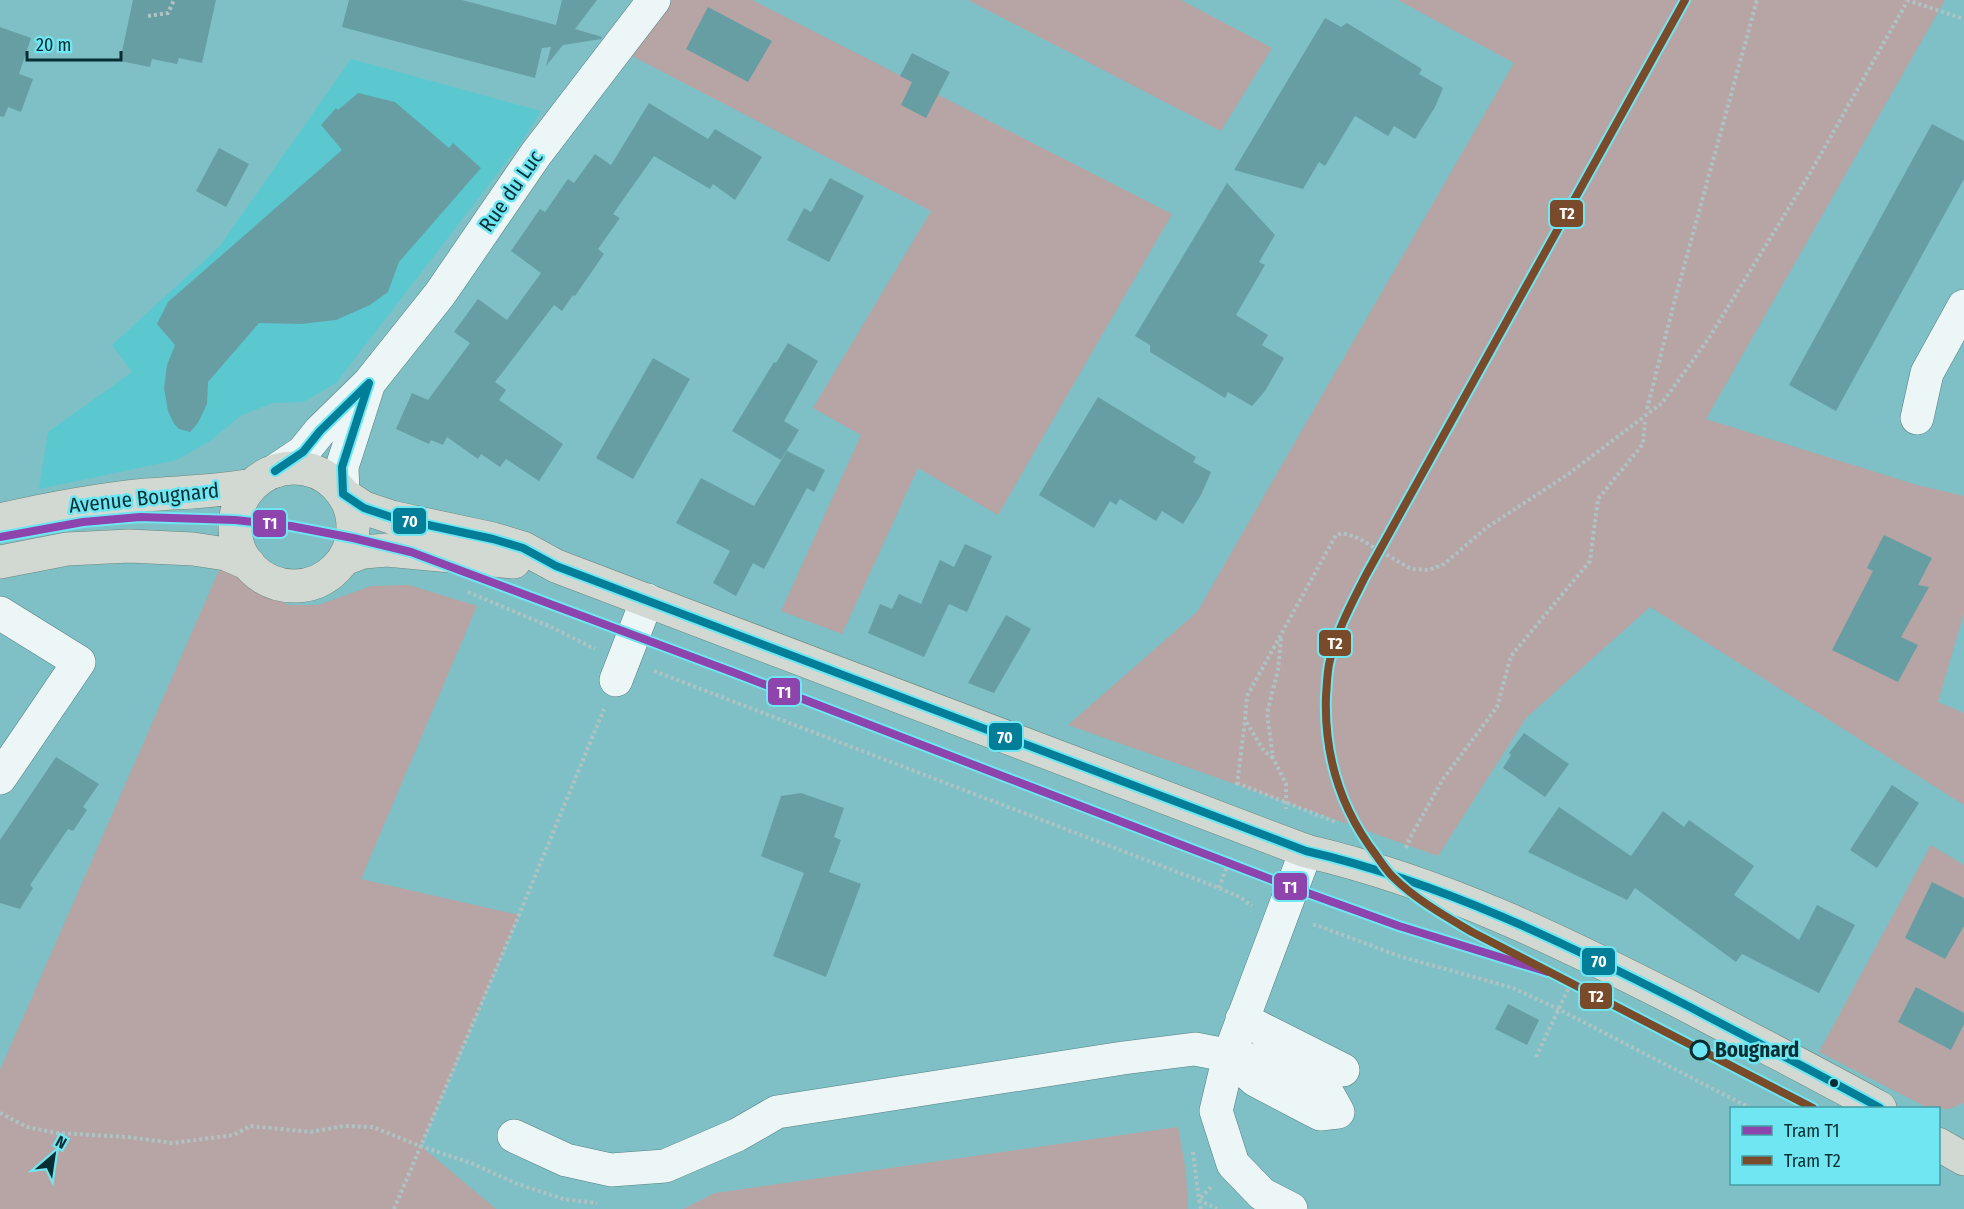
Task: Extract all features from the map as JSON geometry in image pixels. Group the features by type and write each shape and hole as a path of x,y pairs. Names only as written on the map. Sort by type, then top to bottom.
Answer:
{"main road":[{"name":"Avenue Bougnard","path":"0,520 64,506 230,489 294,468 313,471 330,480 343,494 364,508 391,517 493,539 523,548 556,566 1306,851 1354,862 1484,908 1586,954 1878,1107"},
{"name":"Avenue Bougnard","path":"264,478 241,501 235,520 236,536 240,551 249,564 261,576 278,583 295,586 312,583 330,574 344,559 363,552 387,550 556,566"},
{"path":"343,494 350,507 353,522 352,538 344,559"},
{"name":"Avenue Bougnard","path":"0,562 67,549 129,546 193,549 226,554 249,564"}],"street":[{"name":"Rue du Luc","path":"264,478 303,452 320,431 369,383 440,294 536,154 654,0"},
{"path":"1917,418 1927,373 1963,309"},
{"name":"Rue du Luc","path":"343,494 342,467 369,383"},
{"path":"629,671 647,600"},
{"path":"0,613 79,662 0,778"},
{"path":"1291,1209 1262,1194 1233,1164 1216,1111 1229,1056 1306,851"},
{"path":"1242,1019 1343,1070"},
{"path":"514,1136 566,1160 611,1170 665,1166 737,1135 777,1112 1123,1058 1195,1049 1229,1056 1255,1080 1320,1114 1338,1112"}],"path":[{"path":"148,16 168,13 174,0"},
{"path":"1647,409 1757,0"},
{"path":"1232,793 1237,783 1247,696 1336,535 1343,533 1358,538 1411,568 1429,570 1443,564 1486,528 1567,475 1662,403 1709,338 1778,226 1907,0 1964,19"},
{"path":"1405,852 1410,838 1443,779 1497,707 1511,656 1590,561 1598,499 1643,444 1645,422"},
{"path":"462,590 551,627 629,671 1188,876 1240,897 1258,910 1299,926 1316,925 1399,956 1513,988 1748,1107"},
{"path":"1281,637 1278,670 1267,713 1273,758 1286,784 1285,816 1306,851"},
{"path":"394,1209 519,915 629,671"},
{"path":"1245,720 1264,751 1273,758"},
{"path":"1237,783 1344,826"},
{"path":"1536,1057 1586,954"},
{"path":"0,1113 27,1127 57,1134 127,1137 172,1143 234,1135 250,1125 311,1132 344,1126 373,1127 420,1146"}],"shaded area":[{"path":"672,0 752,0 1172,214 998,515 918,468 842,634 781,611 861,435 813,408 931,211 632,56"},
{"path":"968,0 1181,0 1272,48 1221,131"},
{"path":"1398,0 1945,0 1706,419 1917,485 1964,496 1964,613 1938,702 1964,713 1964,805 1650,607 1526,718 1438,856 1068,725 1197,612 1514,63"},
{"path":"351,59 541,111 521,143 336,383 303,402 273,403 242,415 210,441 177,460 39,489 48,432 132,372 112,345 219,247"},
{"path":"220,568 289,605 318,605 371,586 409,585 477,606 361,879 519,915 421,1146 496,1209 0,1209 0,1070"},
{"path":"1931,845 1964,865 1964,1103 1949,1109 1926,1107 1819,1052"},
{"path":"1178,1127 1186,1172 1188,1209 683,1209 715,1193"}],"building":[{"path":"133,0 216,0 202,63 179,58 177,64 152,59 150,67 120,61"},
{"path":"349,0 462,0 556,25 562,0 597,0 575,29 602,37 563,45 546,66 551,47 542,48 535,78 342,27"},
{"path":"708,7 772,41 748,82 686,49"},
{"path":"1325,18 1341,27 1347,23 1422,69 1419,74 1443,88 1435,107 1415,139 1394,126 1388,136 1355,116 1325,166 1319,162 1303,189 1234,170"},
{"path":"0,27 31,38 19,74 33,79 21,112 8,107 4,117 0,116"},
{"path":"912,53 950,72 926,118 901,105 912,82 900,76"},
{"path":"358,93 395,102 449,148 453,143 481,168 399,262 388,292 370,305 336,320 301,324 259,323 208,382 207,404 198,423 190,432 179,429 168,411 164,388 167,365 175,345 157,324 168,302 342,150 321,125 336,108 338,110"},
{"path":"649,103 708,139 715,129 762,157 735,200 713,184 710,189 654,156 613,214 620,218 598,249 604,254 575,296 573,295 562,311 554,305 495,382 506,390 499,400 563,444 539,481 506,459 500,467 481,454 478,459 447,437 443,445 431,440 429,444 396,429 412,393 428,400 470,343 454,332 478,299 507,320 541,273 511,251 540,209 545,212 568,179 574,183 595,154 611,165"},
{"path":"1932,124 1964,141 1964,179 1836,411 1789,385"},
{"path":"219,148 249,164 226,207 196,191"},
{"path":"830,178 864,196 829,262 787,240 804,208 811,212"},
{"path":"1227,183 1275,235 1259,262 1265,265 1236,315 1268,335 1262,345 1284,358 1265,391 1252,406 1228,392 1225,398 1150,352 1150,345 1135,336"},
{"path":"788,343 818,361 784,421 799,430 781,460 732,431"},
{"path":"653,358 690,379 633,479 596,458"},
{"path":"1098,397 1196,457 1193,462 1211,472 1201,495 1183,524 1162,511 1156,521 1120,499 1116,505 1110,501 1094,528 1039,495"},
{"path":"787,451 825,470 814,492 807,488 764,569 753,563 736,596 713,583 730,551 676,523 701,478 754,506"},
{"path":"1884,535 1932,558 1918,585 1929,587 1901,637 1918,645 1898,682 1832,650 1873,571 1867,568"},
{"path":"965,544 992,556 967,612 949,604 924,657 868,633 880,604 892,609 899,594 921,604 940,560 954,567"},
{"path":"1006,615 1031,629 994,693 968,683"},
{"path":"1524,733 1569,764 1545,797 1503,768 1511,755 1509,753"},
{"path":"56,757 99,784 83,807 87,810 73,831 68,829 30,885 33,888 20,909 0,903 0,840"},
{"path":"1892,785 1919,803 1877,868 1850,850"},
{"path":"801,793 844,808 834,837 841,840 829,872 861,884 826,977 773,956 804,873 761,856 781,796"},
{"path":"1559,807 1631,856 1663,811 1684,827 1689,820 1754,866 1734,895 1799,940 1817,905 1855,925 1819,993 1742,954 1736,962 1635,888 1627,900 1528,852"},
{"path":"1932,882 1964,898 1964,926 1945,959 1905,938"},
{"path":"1916,987 1964,1013 1964,1024 1951,1050 1898,1022"},
{"path":"1508,1004 1539,1020 1527,1045 1495,1029"}],"tram line":[{"name":"T2","path":"1685,0 1350,606 1333,649 1328,669 1326,696 1328,739 1337,780 1353,819 1386,869 1411,893 1472,932 1811,1107"},
{"name":"T1","path":"0,537 83,522 140,517 235,520 291,526 411,552 735,673 1291,887 1399,926 1548,972"}],"transit line":[{"name":"70","path":"275,471 303,452 320,431 369,383 342,467 343,494 364,508 391,517 493,539 523,548 556,566 1306,851 1405,879 1454,897 1549,937 1642,983 1878,1107"}],"place":[{"name":"Bougnard","path":"1700,1050"}]}
